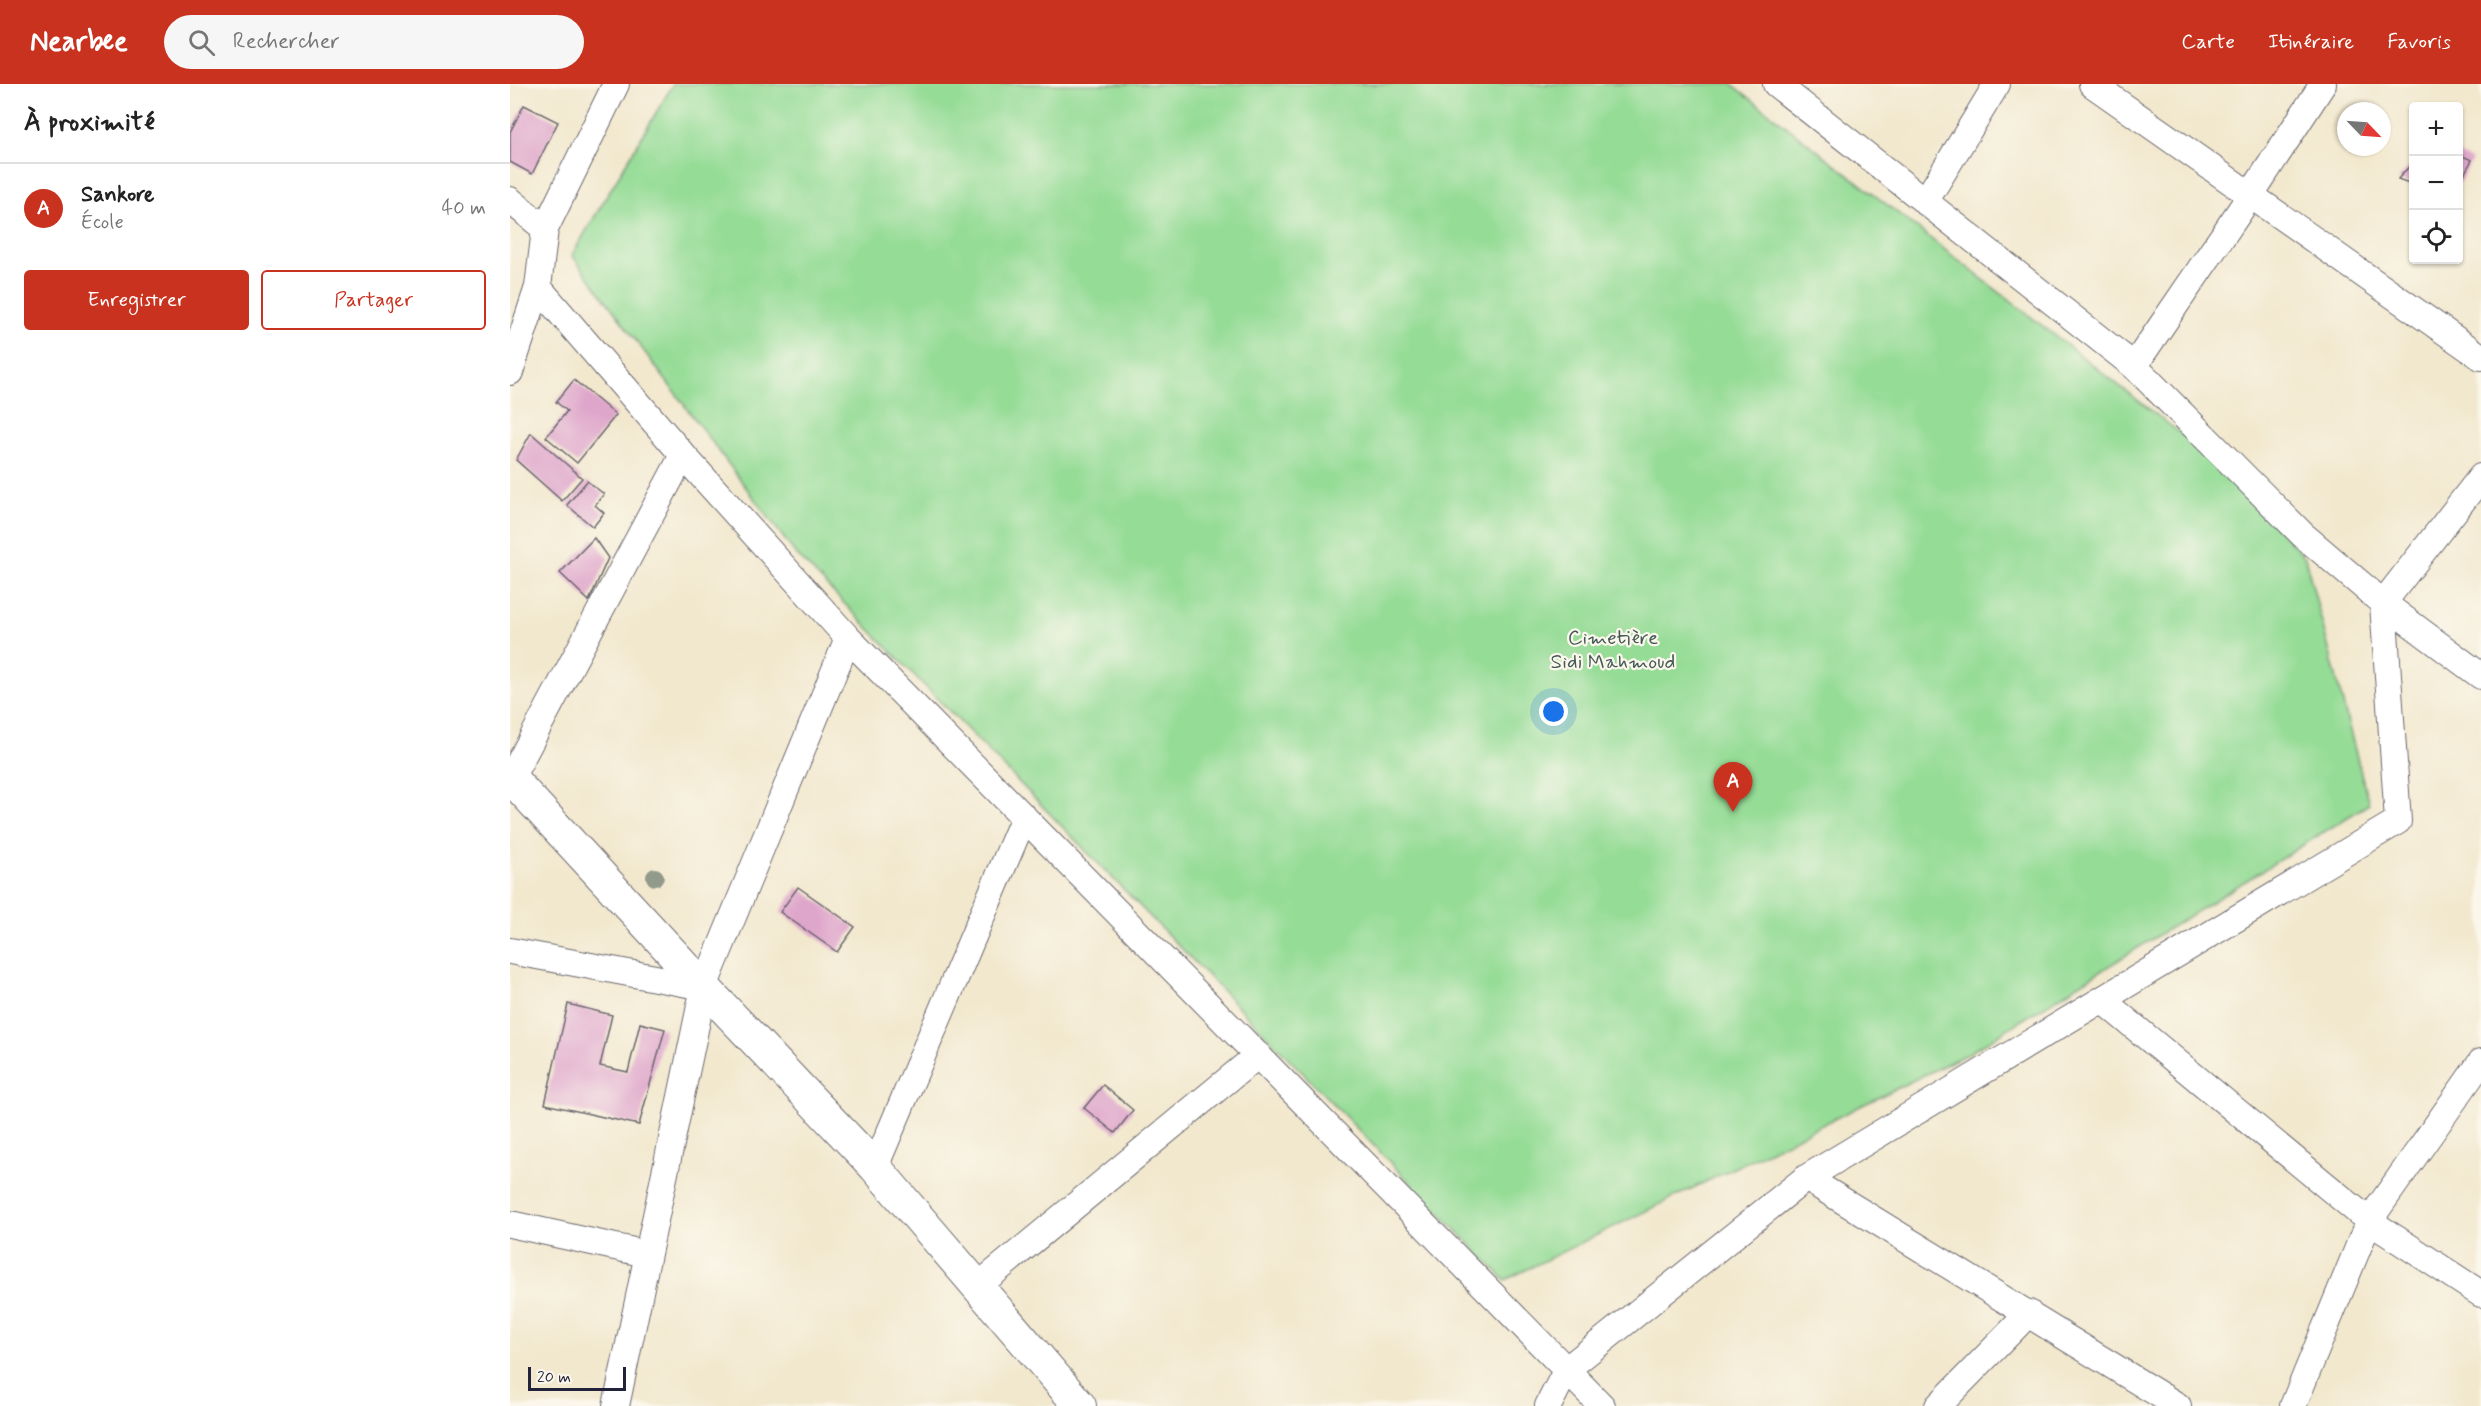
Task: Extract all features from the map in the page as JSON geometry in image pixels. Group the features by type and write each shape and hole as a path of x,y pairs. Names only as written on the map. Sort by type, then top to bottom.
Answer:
{"street":[{"path":"510,372 538,287 545,229 616,84"},
{"path":"1776,84 2134,366 2303,535 2383,603 2481,676"},
{"path":"1925,202 1997,84"},
{"path":"2092,84 2481,357"},
{"path":"2134,366 2323,84"},
{"path":"510,200 545,229"},
{"path":"538,287 683,455 848,638 1602,1406"},
{"path":"683,455 510,778 875,1167 979,1285 1080,1406"},
{"path":"1548,1406 1567,1369 1806,1179 2398,821 2383,603 2481,477"},
{"path":"616,1406 704,987 848,638"},
{"path":"875,1167 1024,817"},
{"path":"510,951 704,987"},
{"path":"2102,1000 2369,1221 2481,1294"},
{"path":"979,1285 1258,1055"},
{"path":"2293,1406 2369,1221 2481,1062"},
{"path":"1806,1179 2178,1406"},
{"path":"510,1224 647,1254"},
{"path":"1938,1406 2029,1313"}],"green space":[{"name":"Cimetière Sidi Mahmoud","path":"673,84 1732,84 2212,458 2305,557 2369,804 1969,1053 1505,1280 795,553 572,255"}],"building":[{"path":"524,105 558,122 532,174 510,162 510,132"},
{"path":"2463,156 2472,160 2463,176"},
{"path":"2409,167 2409,183 2398,179"},
{"path":"574,380 616,415 577,463 546,437 567,411 556,402"},
{"path":"531,433 582,478 562,501 516,460"},
{"path":"587,481 604,494 595,505 604,513 593,527 567,505"},
{"path":"594,538 608,558 589,601 560,573"},
{"path":"798,887 855,927 837,952 780,912"},
{"path":"568,1004 612,1015 600,1066 628,1072 640,1023 665,1029 639,1125 545,1104"},
{"path":"1103,1085 1133,1110 1115,1133 1084,1108"}],"place":[{"name":"Sankore","path":"1733,812"}]}
